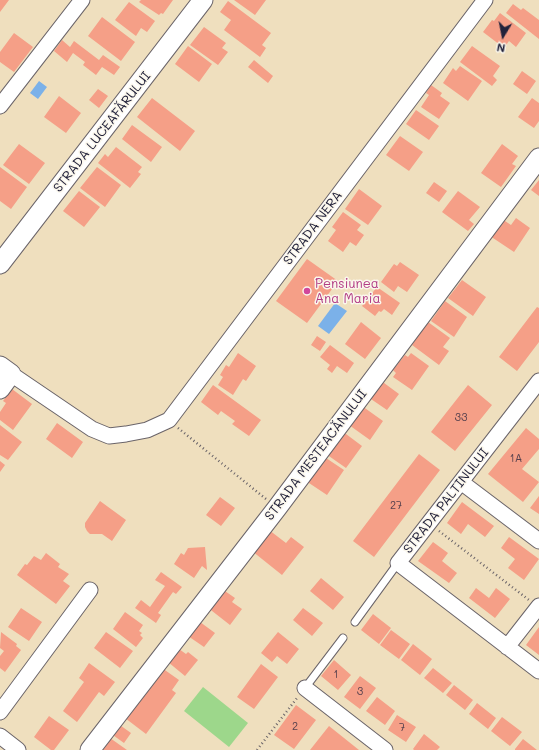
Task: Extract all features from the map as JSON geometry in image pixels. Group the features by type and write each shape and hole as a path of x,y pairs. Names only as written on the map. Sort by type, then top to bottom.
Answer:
{"street":[{"path":"0,106 82,0"},
{"name":"STRADA LUCEAFĂRULUI","path":"0,264 203,0"},
{"name":"STRADA NERA","path":"6,370 92,429 109,436 146,430 169,420 485,0"},
{"name":"STRADA MESTEACĂNULUI","path":"90,750 277,508 539,158"},
{"path":"0,389 6,370"},
{"name":"STRADA PALTINULUI","path":"398,563 539,381"},
{"path":"461,482 539,541"},
{"path":"398,563 539,671"},
{"path":"0,712 90,590"},
{"path":"507,647 539,606"},
{"path":"305,688 385,750"},
{"path":"0,736 18,750"}],"lane":[{"name":"STRADA PALTINULUI","path":"355,622 398,563"},
{"path":"305,688 343,638"}],"path":[{"path":"169,420 277,508"},
{"path":"429,523 539,606"},
{"path":"257,750 305,688"}],"green space":[{"path":"203,687 248,723 229,747 184,711"}],"water":[{"path":"39,81 47,87 38,99 30,93"},
{"path":"335,303 347,311 329,334 318,326"}],"building":[{"path":"0,0 9,0 0,12"},
{"path":"141,0 173,0 163,14 161,13 159,15 139,2"},
{"path":"234,0 266,0 255,15"},
{"path":"228,1 271,33 262,45 266,48 260,57 224,30 231,20 220,12"},
{"path":"129,2 155,21 147,32 141,28 136,36 115,20"},
{"path":"513,4 521,10 523,8 539,20 539,39 506,13"},
{"path":"500,13 526,33 516,47 509,41 504,48 483,32 492,20 494,21"},
{"path":"102,17 135,42 121,61 88,36"},
{"path":"204,27 226,43 222,48 228,52 218,65 190,45"},
{"path":"14,33 33,47 14,72 0,62 0,52"},
{"path":"62,40 70,47 74,41 99,60 103,55 120,67 114,75 102,67 96,75 83,65 85,62 73,53 67,62 54,51"},
{"path":"188,46 212,64 199,82 175,64"},
{"path":"472,46 500,66 493,76 497,80 492,86 460,62"},
{"path":"254,60 273,76 268,83 248,67"},
{"path":"460,66 482,81 468,101 443,83 453,68 456,71"},
{"path":"522,71 536,81 527,94 513,84"},
{"path":"431,85 442,93 440,96 450,103 439,119 421,107 429,95 426,93"},
{"path":"98,89 108,96 99,108 89,100"},
{"path":"59,96 81,113 66,133 44,117"},
{"path":"152,98 195,131 180,151 137,117"},
{"path":"532,98 539,103 539,121 534,128 518,117"},
{"path":"416,110 439,126 429,140 406,124"},
{"path":"132,125 162,147 151,162 122,139"},
{"path":"400,136 423,152 409,171 386,155"},
{"path":"19,144 45,163 29,184 3,165"},
{"path":"502,144 518,156 512,164 516,166 501,187 481,173"},
{"path":"116,147 142,167 138,172 141,174 130,188 98,163 105,154 108,157"},
{"path":"0,167 27,187 11,209 0,201"},
{"path":"97,167 121,185 105,207 80,188"},
{"path":"539,180 539,196 531,190"},
{"path":"434,182 447,191 439,202 426,193"},
{"path":"359,189 382,206 368,225 345,209"},
{"path":"79,191 100,207 84,227 63,211"},
{"path":"458,191 480,207 469,220 474,224 468,231 442,212"},
{"path":"343,212 361,225 357,230 364,235 356,246 350,242 343,252 328,241 336,230 332,227"},
{"path":"516,218 530,228 514,252 490,236 502,219 511,225"},
{"name":"Pensiunea Ana Maria","path":"307,259 338,281 307,323 276,301"},
{"path":"400,262 419,275 407,292 398,286 394,292 381,282 394,264 397,266"},
{"path":"462,280 486,297 473,316 448,298"},
{"path":"377,287 400,303 392,315 384,309 381,312 379,311 375,316 362,306"},
{"path":"445,301 467,317 454,337 431,321"},
{"path":"537,307 539,308 539,342 517,371 499,357"},
{"path":"361,322 381,338 365,359 345,344"},
{"path":"428,322 450,338 443,347 449,351 439,365 412,345"},
{"path":"317,336 326,342 320,351 311,345"},
{"path":"330,345 354,363 347,373 337,366 332,373 327,369 330,365 320,357"},
{"path":"238,353 256,366 246,381 243,379 233,395 218,385 223,377 220,375 226,365 229,367"},
{"path":"411,353 429,366 412,390 393,377 396,373 393,370 405,355 408,357"},
{"path":"380,380 399,394 387,410 368,397"},
{"path":"213,385 261,420 249,436 232,424 235,421 221,411 218,415 201,402"},
{"path":"468,385 492,405 455,451 431,432"},
{"path":"12,389 32,404 13,430 0,420 0,412 6,403 3,401"},
{"path":"362,406 383,421 370,440 349,425"},
{"path":"57,423 83,442 72,458 46,439"},
{"path":"0,425 22,442 8,460 0,455"},
{"path":"526,428 539,439 539,449 522,469 539,482 523,502 488,474"},
{"path":"342,431 362,446 346,468 326,454"},
{"path":"419,454 440,470 374,557 353,541"},
{"path":"323,456 344,470 327,495 306,481"},
{"path":"0,461 5,465 0,472"},
{"path":"539,496 539,514 530,508"},
{"path":"220,497 235,508 221,526 206,515"},
{"path":"100,501 126,520 112,541 102,534 90,534 85,527 85,523"},
{"path":"462,502 494,526 485,537 468,524 461,534 447,523"},
{"path":"269,530 286,543 291,537 304,547 282,575 252,551"},
{"path":"509,537 539,559 524,580 508,568 515,559 501,548"},
{"path":"433,542 448,553 442,561 457,573 449,583 418,561"},
{"path":"205,547 207,570 202,566 194,578 174,564 181,553 184,555 188,548"},
{"path":"46,553 60,564 58,567 69,574 63,581 70,586 56,604 17,575 25,564 27,565 34,556 41,560"},
{"path":"161,572 182,587 176,594 173,592 158,613 161,615 156,623 135,608 141,600 150,607 165,586 155,580"},
{"path":"321,578 344,597 333,610 310,591"},
{"path":"476,588 489,598 496,588 510,599 495,618 469,598"},
{"path":"222,589 235,598 232,602 242,609 230,625 207,607"},
{"path":"21,608 42,622 29,641 8,627"},
{"path":"303,608 323,623 312,636 293,620"},
{"path":"125,612 143,625 139,631 142,633 140,635 143,638 136,647 113,629"},
{"path":"373,614 391,628 379,644 361,630"},
{"path":"200,622 215,633 204,647 188,636"},
{"path":"539,627 539,655 526,645"},
{"path":"391,630 410,644 399,659 380,645"},
{"path":"1,632 17,644 16,646 21,650 5,672 0,668 0,656 4,651 0,648"},
{"path":"106,632 133,651 120,668 94,648"},
{"path":"278,632 299,649 287,664 277,656 272,662 261,653"},
{"path":"413,644 432,659 420,675 401,660"},
{"path":"179,649 186,654 188,652 198,660 185,676 168,662"},
{"path":"334,660 351,675 338,690 321,676"},
{"path":"89,663 115,682 104,696 99,692 77,722 63,711 84,682 79,678"},
{"path":"261,664 278,677 254,709 237,697"},
{"path":"162,668 179,680 172,690 176,693 146,734 125,718"},
{"path":"433,668 452,683 443,693 424,678"},
{"path":"360,676 376,688 360,709 344,697"},
{"path":"454,685 473,700 465,710 446,695"},
{"path":"377,697 395,711 385,725 366,711"},
{"path":"477,703 496,718 488,729 469,714"},
{"path":"296,705 316,720 294,749 274,735"},
{"path":"397,715 416,727 406,742 388,730"},
{"path":"49,716 69,730 54,750 51,750 34,737"},
{"path":"502,717 522,732 510,746 491,731"},
{"path":"117,723 131,733 124,743 110,733"},
{"path":"329,726 359,750 310,750"},
{"path":"424,734 440,747 437,750 413,749"},
{"path":"110,738 127,750 101,750"},
{"path":"523,739 537,750 515,750"}],"place":[{"name":"Pensiunea Ana Maria","path":"307,291"}]}
